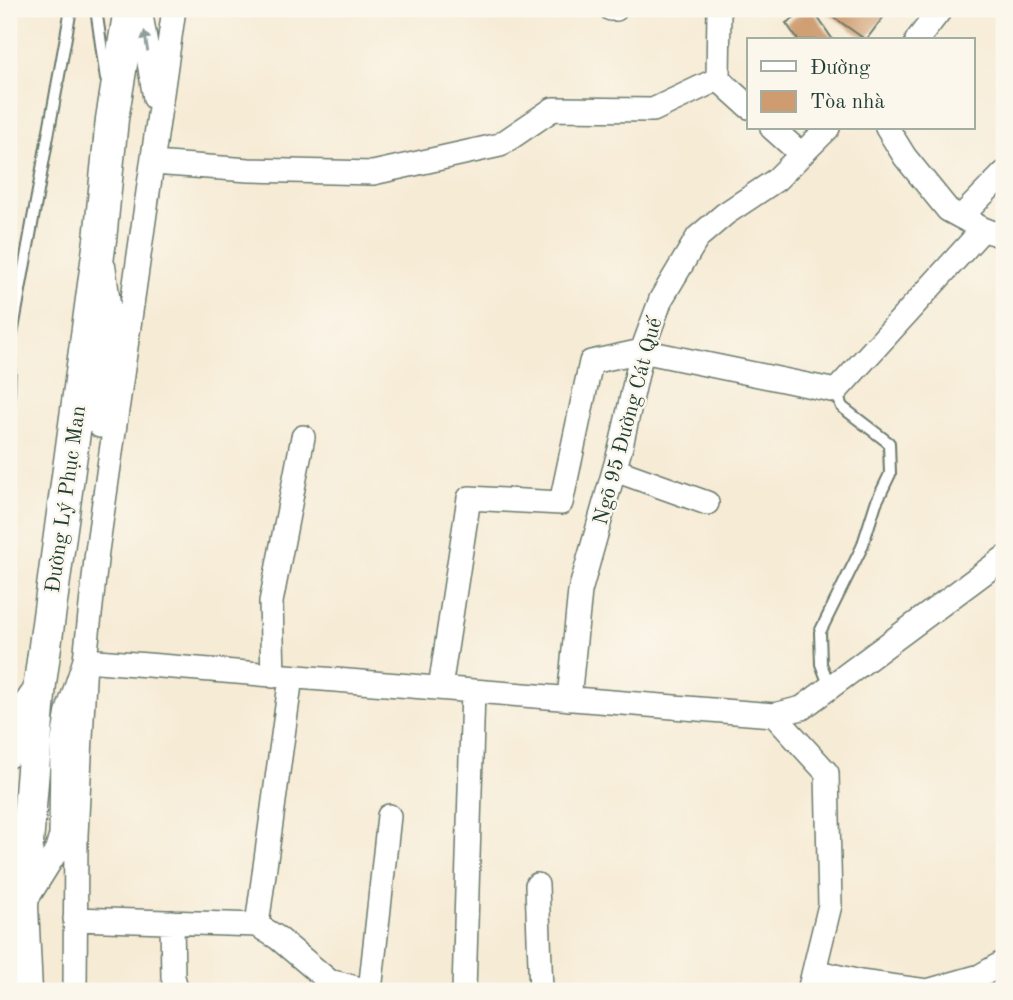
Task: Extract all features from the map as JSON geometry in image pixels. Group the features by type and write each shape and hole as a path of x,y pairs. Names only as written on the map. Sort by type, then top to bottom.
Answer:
{"main road":[{"name":"Đường Lý Phục Man","path":"26,991 22,906 40,682 100,240 112,119 130,9"}],"street":[{"path":"140,9 160,122"},
{"path":"75,991 76,835 85,660 99,538 174,9"},
{"path":"719,9 718,79 747,105"},
{"path":"918,38 941,9"},
{"path":"153,163 249,170 373,173 500,145 553,109 653,110 718,79"},
{"path":"774,130 801,154"},
{"name":"Ngõ 95 Đường Cát Quế","path":"569,699 580,591 615,471 642,351 661,299 698,237 725,214 776,180 826,130"},
{"path":"440,688 469,498 561,503 591,362 642,351 836,391 994,233 948,210 905,157 888,130"},
{"path":"961,217 1004,173"},
{"path":"88,631 89,520 103,399 109,308 100,240"},
{"path":"257,925 282,676 271,602 303,438"},
{"path":"615,471 708,503"},
{"path":"85,660 774,715 802,708 1004,558"},
{"path":"22,906 55,852 61,836 62,747 68,711 85,660"},
{"path":"9,756 20,712 40,682"},
{"path":"464,991 473,691"},
{"path":"774,715 827,773 830,905 812,981 860,982 927,991 980,976 1004,962"},
{"path":"75,919 257,925 278,938 329,981 369,991 388,816"},
{"path":"537,885 541,991"},
{"path":"173,922 173,976 177,991"}],"lane":[{"path":"9,396 11,340 71,9"},
{"path":"96,9 112,119"},
{"path":"830,687 821,664 820,632 862,547 876,503 890,474 889,443 842,407 836,391"}],"building":[{"path":"807,9 812,9 832,38 797,38 786,23"},
{"path":"822,9 888,11 868,38 863,38"}]}
